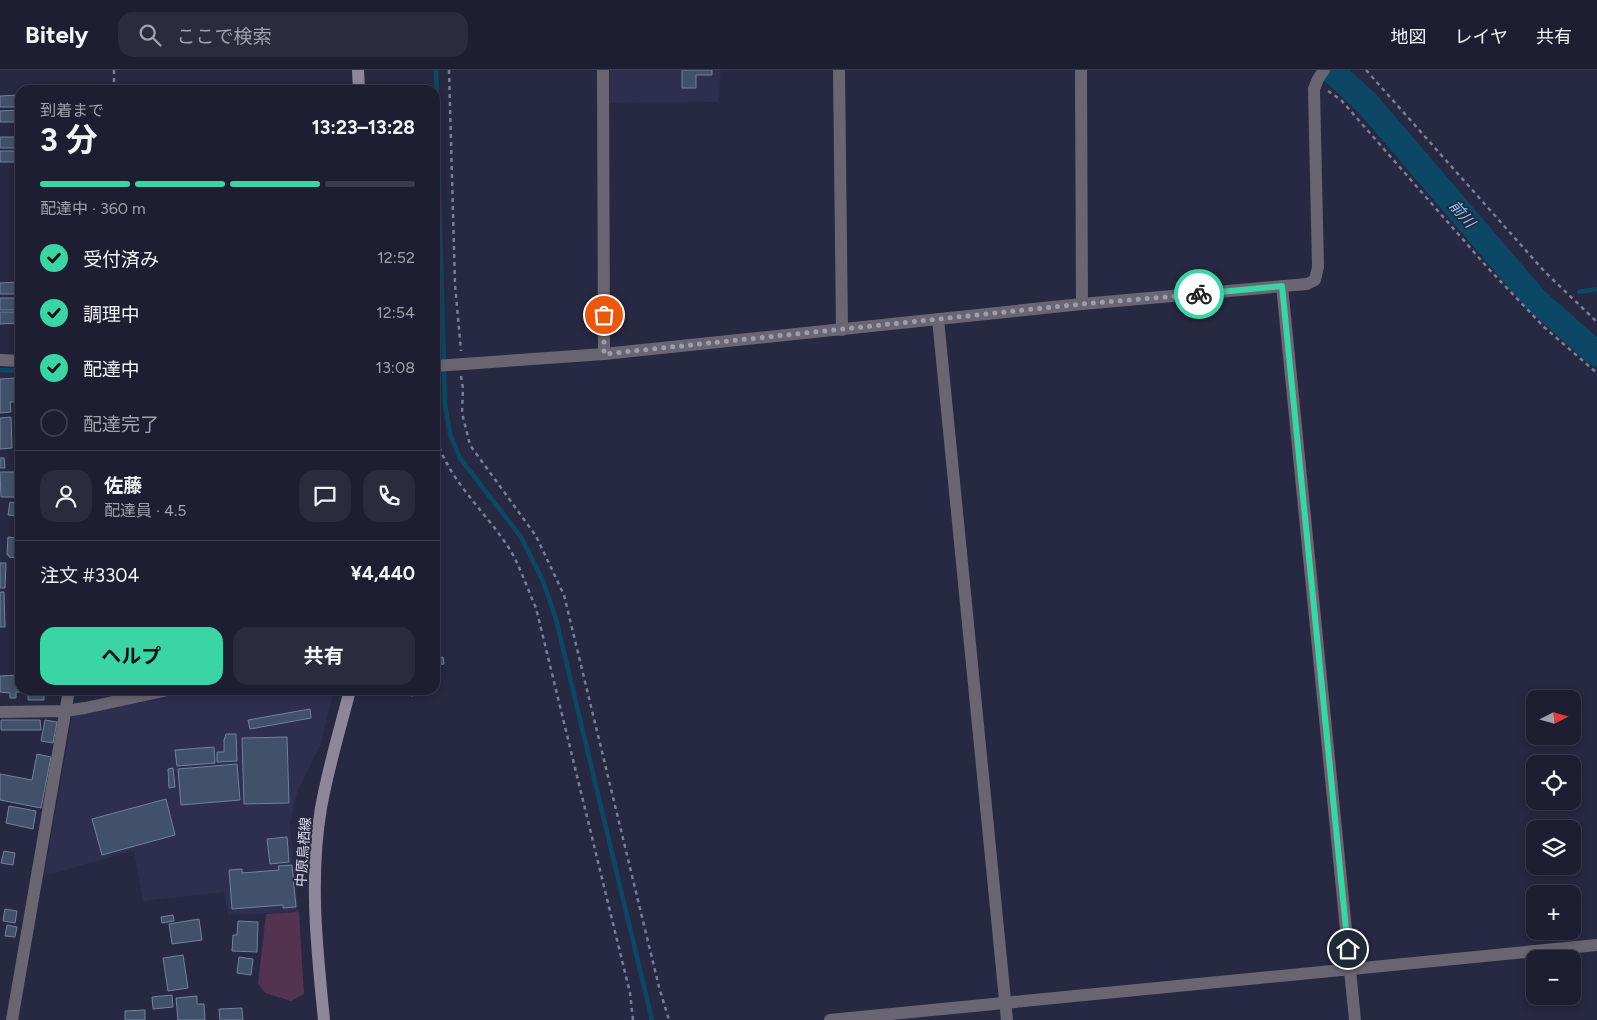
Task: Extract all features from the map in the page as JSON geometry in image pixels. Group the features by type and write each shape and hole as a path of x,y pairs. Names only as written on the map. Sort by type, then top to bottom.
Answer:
{"main road":[{"path":"358,70 359,85"},
{"name":"中原鳥栖線","path":"324,1020 315,890 316,852 321,808 349,695"}],"street":[{"path":"603,70 604,354"},
{"path":"839,70 842,330"},
{"path":"1081,70 1082,304"},
{"path":"440,366 604,354 1082,304 1307,284 1315,280 1318,267 1314,89 1321,74"},
{"path":"1282,286 1355,1020"},
{"path":"938,319 1006,1020"},
{"path":"0,360 15,361"},
{"path":"12,1020 68,695"},
{"path":"0,712 85,708 145,695"},
{"path":"830,1020 1597,945"}],"path":[{"path":"114,70 114,85"},
{"path":"449,70 455,284 461,352 459,365 462,388 462,413 470,445 536,536 564,595 659,987 670,1020"},
{"path":"1366,70 1544,271 1597,322"},
{"path":"1321,74 1324,89 1340,100 1487,267 1544,327 1597,374"},
{"path":"440,448 456,478 509,549 536,608 630,993 633,1020"}],"shaded area":[{"path":"610,70 721,70 718,102 610,103"},
{"path":"171,695 333,695 321,743 297,793 290,825 299,912 228,915 224,892 143,901 134,851 44,876 72,717"},
{"path":"299,912 304,994 291,1001 265,993 258,983 266,914"}],"building":[{"path":"682,70 712,70 712,75 696,75 696,88 682,88"},
{"path":"15,95 15,107 0,107 0,96"},
{"path":"15,110 15,122 0,122 0,111"},
{"path":"0,137 15,137 15,148 0,148"},
{"path":"0,151 15,151 15,162 0,162"},
{"path":"15,282 15,294 0,294 0,283"},
{"path":"0,298 15,298 15,310 0,310"},
{"path":"0,312 15,312 15,323 0,324"},
{"path":"14,378 15,402 10,402 11,412 0,413 0,379"},
{"path":"11,417 12,448 0,449 0,418"},
{"path":"0,458 4,458 5,468 0,468"},
{"path":"0,472 15,472 15,497 1,497"},
{"path":"10,502 15,503 15,516 8,515"},
{"path":"8,537 15,538 15,558 7,555"},
{"path":"0,563 6,563 5,588 0,588"},
{"path":"0,592 4,592 5,627 0,627"},
{"path":"440,657 443,657 444,664 440,664"},
{"path":"15,675 16,698 10,698 10,693 0,692 0,676"},
{"path":"28,695 44,695 44,700 28,700"},
{"path":"310,709 311,718 250,729 248,720"},
{"path":"1,720 40,720 41,730 1,730"},
{"path":"45,720 57,722 53,743 41,741"},
{"path":"226,734 236,734 237,761 217,762 217,752 224,752"},
{"path":"287,737 289,803 244,804 242,738"},
{"path":"214,747 215,763 177,766 175,750"},
{"path":"37,754 51,757 41,808 0,800 0,774 32,780"},
{"path":"237,764 240,800 181,805 178,769"},
{"path":"173,768 175,787 169,788 168,769"},
{"path":"166,799 175,835 102,855 92,819"},
{"path":"9,806 36,811 33,829 6,823"},
{"path":"287,837 289,862 270,864 267,839"},
{"path":"4,851 15,853 13,865 1,863"},
{"path":"292,865 296,907 283,908 283,905 232,909 229,870 242,869 242,873 279,870 278,866"},
{"path":"5,909 17,911 15,923 3,921"},
{"path":"173,915 174,921 162,923 161,917"},
{"path":"199,919 202,940 172,944 169,924"},
{"path":"238,921 258,922 257,952 232,951 233,935 237,935"},
{"path":"7,925 17,927 15,937 5,936"},
{"path":"183,955 188,988 168,991 163,958"},
{"path":"239,957 253,959 251,975 237,973"},
{"path":"172,995 173,1007 153,1009 152,997"},
{"path":"197,996 197,1004 204,1004 205,1020 178,1020 176,998"},
{"path":"242,1008 243,1020 220,1020 219,1009"},
{"path":"145,1010 145,1020 125,1020 125,1011"}],"waterway":[{"path":"436,70 436,85"},
{"name":"前川","path":"1331,70 1367,103 1535,299 1597,354"},
{"path":"440,219 445,405 450,434 460,458 521,537 543,581 556,619 652,1020"},
{"path":"1579,292 1597,289"},
{"path":"0,370 15,371"}],"way so far":[{"path":"604,315 604,354 1082,304 1199,294"}],"route":[{"path":"1199,294 1282,286 1348,949"}]}
